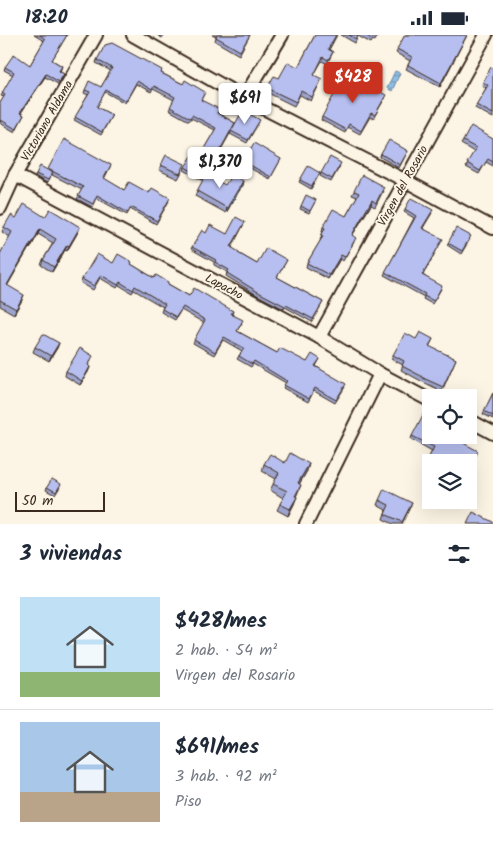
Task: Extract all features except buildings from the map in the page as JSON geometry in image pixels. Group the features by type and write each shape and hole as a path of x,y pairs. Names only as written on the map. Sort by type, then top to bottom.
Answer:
{"street":[{"name":"Victoriano Aldama","path":"0,207 15,175 96,35"},
{"path":"133,35 244,98 493,228"},
{"path":"244,98 282,35"},
{"name":"Virgen del Rosario","path":"319,337 486,35"},
{"name":"Lapacho","path":"15,175 319,337 380,375 422,396"},
{"path":"306,524 380,375"},
{"path":"477,424 493,433"}],"water":[{"path":"395,71 400,73 392,91 387,88"}]}
